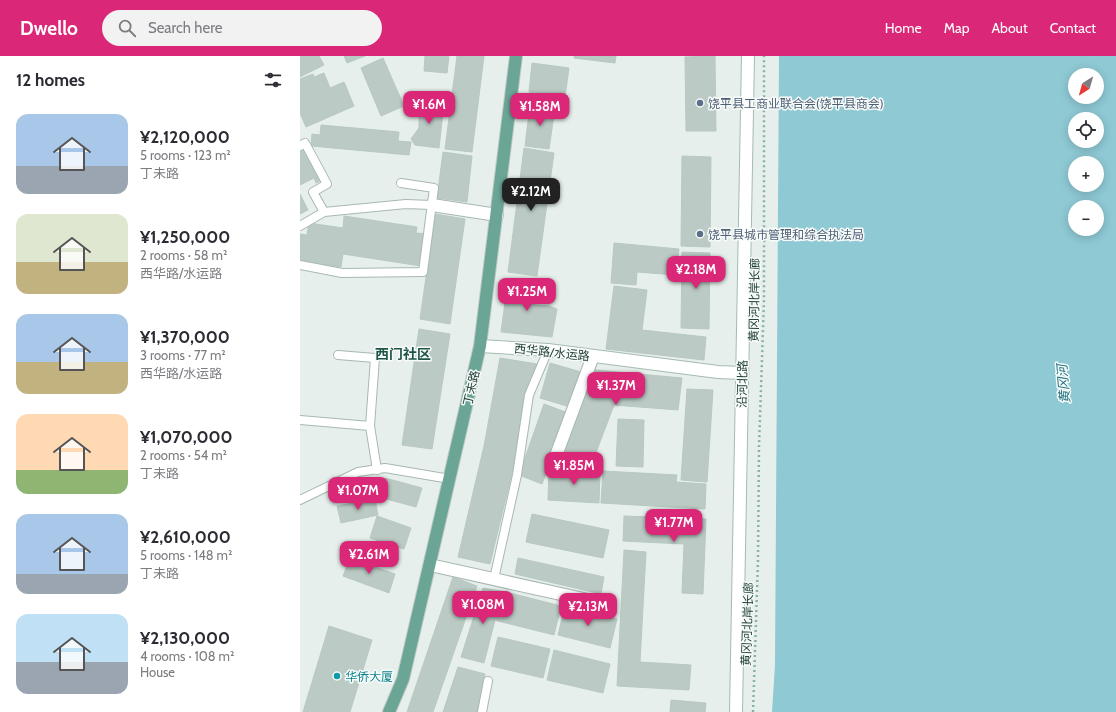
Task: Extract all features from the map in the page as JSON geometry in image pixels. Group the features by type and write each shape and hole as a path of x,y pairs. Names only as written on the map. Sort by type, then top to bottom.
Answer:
{"main road":[{"name":"丁未路","path":"389,712 403,679 480,346 516,56"}],"street":[{"name":"沿河北路","path":"736,712 748,56"},
{"path":"432,206 497,215"},
{"name":"西华路/水运路","path":"480,346 548,350 718,372 742,373"},
{"path":"554,461 593,356"},
{"path":"430,565 606,604"}],"lane":[{"path":"300,146 305,143 327,184 313,192 324,212"},
{"path":"300,265 342,273 423,272 434,188 401,183"},
{"path":"300,226 324,212 406,204 432,206"},
{"path":"494,579 517,475 529,396 548,350"},
{"path":"338,355 375,358 370,426 377,470"},
{"path":"300,420 370,426"},
{"path":"300,500 358,472 385,468 450,479"},
{"path":"482,712 488,681"}],"path":[{"name":"黄冈河北岸长廊","path":"753,712 764,300 764,56"}],"water":[{"name":"黄冈河","path":"779,56 1116,56 1116,712 772,712 775,665"}],"building":[{"path":"300,56 319,56 324,65 300,77"},
{"path":"344,56 365,56 347,63"},
{"path":"425,56 449,56 447,73 424,71"},
{"path":"457,56 484,56 472,152 445,149"},
{"path":"574,56 616,56 615,63 574,58"},
{"path":"715,56 716,131 686,131 685,57"},
{"path":"383,58 404,106 381,116 361,68"},
{"path":"532,63 569,68 565,97 529,92"},
{"path":"324,73 330,88 344,82 354,106 306,127 300,113 300,79 313,74 314,77"},
{"path":"419,101 444,104 439,148 415,145 411,139 419,128"},
{"path":"530,105 555,108 549,149 525,146"},
{"path":"321,125 399,132 398,141 411,142 409,155 311,146 312,134 320,135"},
{"path":"304,146 322,180 316,183 314,178 300,185 300,148"},
{"path":"524,148 554,153 537,276 508,272"},
{"path":"443,152 472,156 467,202 437,198"},
{"path":"682,156 711,157 710,247 681,246"},
{"path":"300,194 308,210 300,214"},
{"path":"435,214 465,219 450,324 420,319"},
{"path":"344,216 417,227 416,233 426,234 421,266 343,254 341,267 300,261 300,234 307,235 309,223 343,228"},
{"path":"614,243 679,249 676,275 637,272 636,285 611,283"},
{"path":"682,252 710,253 709,329 681,328"},
{"path":"508,280 537,283 535,305 549,306 557,309 552,337 501,332"},
{"path":"614,286 647,290 642,330 706,337 704,360 606,349"},
{"path":"419,329 450,334 432,449 402,445"},
{"path":"500,358 537,364 490,564 458,557 484,446"},
{"path":"550,363 581,372 570,407 540,398"},
{"path":"596,370 682,378 678,410 614,405 592,463 562,454 592,372"},
{"path":"687,389 713,390 707,482 681,480"},
{"path":"544,404 568,413 542,484 519,475"},
{"path":"618,419 644,420 643,467 616,466"},
{"path":"549,470 600,472 599,503 548,500"},
{"path":"603,471 677,475 676,482 706,484 705,509 601,503"},
{"path":"385,478 422,488 416,507 379,497"},
{"path":"375,499 378,515 341,523 337,506"},
{"path":"532,514 609,530 603,558 526,542"},
{"path":"377,516 411,528 404,549 370,538"},
{"path":"624,516 706,519 703,594 682,593 684,544 623,541"},
{"path":"624,550 646,552 640,662 691,665 689,690 617,686"},
{"path":"350,558 395,574 389,593 343,576"},
{"path":"518,558 604,577 601,594 515,574"},
{"path":"453,577 477,586 433,712 407,712"},
{"path":"483,588 506,592 498,621 495,620 484,663 461,657"},
{"path":"506,592 561,606 554,635 498,621"},
{"path":"565,606 617,619 610,648 558,635"},
{"name":"华侨大厦","path":"329,626 372,640 350,712 303,712"},
{"path":"498,637 550,649 543,678 491,666"},
{"path":"554,650 610,664 603,693 547,680"},
{"path":"458,667 485,674 477,712 443,712"},
{"path":"671,700 706,703 705,712 670,712"}],"place":[{"name":"饶平县工商业联合会(饶平县商会)","path":"700,103"},
{"name":"饶平县城市管理和综合执法局","path":"700,234"},
{"name":"华侨大厦","path":"337,676"}],"district":[{"name":"西门社区","path":"403,354"}]}
